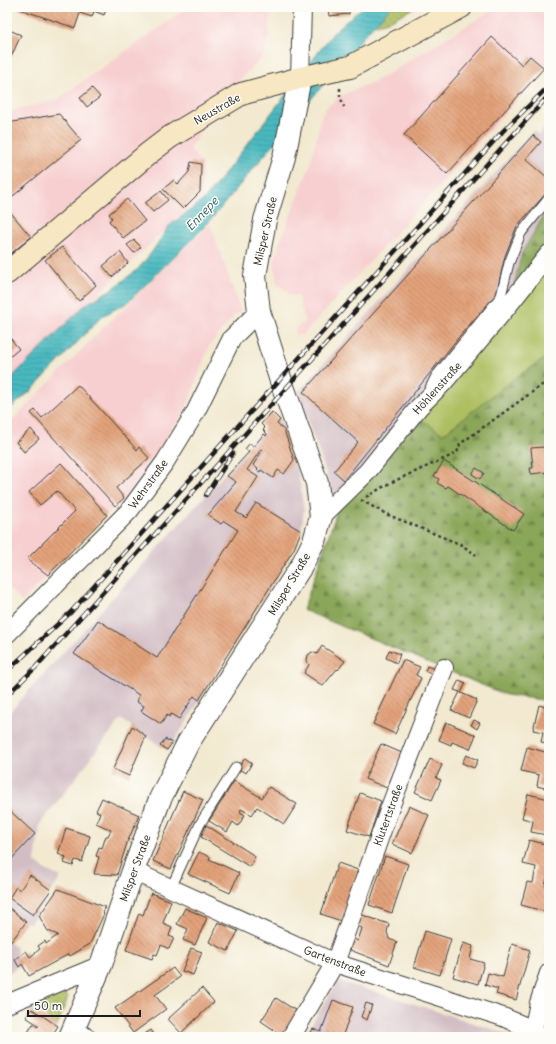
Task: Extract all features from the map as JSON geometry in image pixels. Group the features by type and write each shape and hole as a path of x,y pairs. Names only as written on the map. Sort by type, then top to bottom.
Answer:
{"main road":[{"name":"Neustraße","path":"7,273 115,181 170,137 241,94 300,78 341,70 357,63 461,7"}],"street":[{"path":"300,78 302,7"},
{"name":"Milsper Straße","path":"77,1034 133,871 160,799 188,743 302,565 314,541 321,516 317,482 280,378 260,311 255,276 265,220 284,157 300,78"},
{"name":"Höhlenstraße","path":"321,516 367,472 420,407 443,383 497,319 549,254"},
{"name":"Wehrstraße","path":"7,634 129,511 165,462 195,413 232,338 260,311"},
{"name":"Klutertstraße","path":"291,1037 335,963 392,802 444,668"},
{"name":"Gartenstraße","path":"133,871 335,963 502,1017 538,1034"},
{"path":"7,1004 101,965"},
{"path":"538,1034 549,973"}],"lane":[{"path":"420,407 436,376 501,296 509,263 521,232 549,198"},
{"path":"171,888 200,824 236,767"}],"path":[{"path":"355,501 361,500 390,483 457,453 460,444 549,380"},
{"path":"361,500 386,514 462,545 476,555"}],"shaded area":[{"path":"189,7 271,7 269,39 261,59 246,73 189,148 203,164 202,197 169,226 7,382 7,112 56,100"},
{"path":"497,7 549,7 549,65 304,334 295,336 295,328 305,322 298,295 288,295 288,291 281,288 277,283 274,264 278,247 310,166 321,117 326,108 340,96 381,78"},
{"path":"549,123 549,207 522,253 506,318 334,497 298,392 534,130 538,135"},
{"path":"210,224 241,312 234,316 209,346 187,407 119,510 115,506 22,602 7,587 7,426 98,333"},
{"path":"279,414 299,477 304,510 301,531 294,549 168,751 121,719 40,824 35,862 47,871 61,877 30,923 25,922 9,942 16,948 19,965 7,975 7,715"},
{"path":"338,981 392,997 517,1037 304,1037"}],"green space":[{"path":"391,7 415,7 391,20 374,25"},
{"path":"549,207 549,701 506,695 303,610 339,505 506,318 522,253"},
{"path":"549,258 549,356 512,380 443,434 415,415"},
{"path":"64,993 68,997 57,1026 36,1006"}],"water":[{"name":"Ennepe","path":"363,7 391,7 367,32 208,223 127,303 102,316 32,390 7,411 7,382 85,305 115,287 138,269 152,252 169,226 205,199 334,32"}],"building":[{"path":"14,7 107,7 104,15 94,11 92,17 80,13 75,28"},
{"path":"328,7 349,7 349,14 329,16"},
{"path":"7,29 21,35 11,57 7,55"},
{"path":"492,37 522,65 530,56 544,68 447,174 404,135"},
{"path":"92,88 100,97 87,107 80,98"},
{"path":"59,114 81,140 7,201 7,123"},
{"path":"533,135 541,142 526,159 549,179 549,190 517,226 505,256 496,295 463,332 344,480 334,471 358,442 303,392"},
{"path":"191,162 201,164 200,192 183,209 163,189 174,180 178,184 189,172"},
{"path":"161,191 168,200 153,212 145,203"},
{"path":"127,199 145,221 123,238 109,221 112,218 109,214"},
{"path":"7,208 31,237 7,257"},
{"path":"134,240 141,247 134,253 127,245"},
{"path":"62,247 96,285 79,301 45,260"},
{"path":"120,252 128,263 112,277 103,266"},
{"path":"7,334 19,349 7,359"},
{"path":"78,385 137,450 139,447 149,458 116,488 124,498 115,506 31,413 35,410 42,418"},
{"path":"272,412 280,420 277,424 284,430 294,460 284,474 278,470 273,478 261,470 260,472 253,465 263,450 261,449 247,470 258,477 236,512 246,518 256,503 301,531 294,549 199,700 194,696 179,719 171,714 169,717 167,715 161,724 141,711 144,706 137,702 139,695 74,654 98,620 157,658 238,530 224,521 221,524 208,515 236,482 227,476 249,452 245,449 250,443 253,447 264,434 266,436 267,434 263,430 265,428 261,424"},
{"path":"31,429 39,439 24,452 16,442"},
{"path":"545,447 546,458 549,458 548,472 531,474 530,468 533,468 531,448"},
{"path":"444,461 524,514 513,530 448,486 446,488 437,483 439,479 434,476"},
{"path":"61,463 107,515 48,575 27,559 75,511 57,491 40,505 29,492"},
{"path":"476,468 484,473 480,479 472,474"},
{"path":"322,646 345,661 323,686 304,673 309,665 307,661 308,655 312,652 317,654"},
{"path":"389,650 400,654 397,663 386,658"},
{"path":"403,660 420,667 416,675 421,678 395,734 373,724"},
{"path":"427,666 437,670 435,676 425,671"},
{"path":"459,680 466,683 461,693 477,700 469,718 451,710 460,692 454,690"},
{"path":"539,705 549,708 549,744 541,742 543,732 533,730"},
{"path":"474,720 480,723 477,729 471,725"},
{"path":"446,722 476,735 470,749 452,742 451,745 439,740"},
{"path":"132,726 146,736 129,776 113,769"},
{"path":"165,739 172,743 167,750 160,746"},
{"path":"381,744 402,753 387,788 365,779"},
{"path":"527,747 549,753 549,789 537,786 539,775 521,771"},
{"path":"466,755 478,760 474,768 462,763"},
{"path":"245,758 252,763 246,773 238,769"},
{"path":"430,759 442,765 436,778 441,780 432,800 415,792"},
{"path":"234,781 262,798 269,787 297,804 284,824 257,807 252,815 241,809 240,812 245,815 238,826 233,822 227,832 209,821"},
{"path":"183,791 203,800 171,869 153,861"},
{"path":"360,793 381,801 369,837 347,830"},
{"path":"528,794 549,799 549,825 547,835 531,832 533,821 522,818"},
{"path":"102,798 139,815 127,843 117,875 94,874 99,857 96,856 99,847 102,848 106,836 108,836 111,830 96,823 100,813 96,811"},
{"path":"409,806 429,815 412,853 392,844"},
{"path":"7,808 35,834 7,864"},
{"path":"206,825 255,856 250,867 201,837"},
{"path":"66,828 90,836 82,862 75,860 73,866 64,863 66,857 58,854"},
{"path":"529,840 549,845 549,871 545,886 549,887 547,912 521,905 527,882 533,883 536,867 523,864"},
{"path":"199,852 210,857 209,859 239,873 230,893 188,874"},
{"path":"385,856 408,864 392,913 369,905"},
{"path":"338,863 358,870 341,921 321,914"},
{"path":"30,875 51,890 33,915 9,898 16,887 20,890"},
{"path":"58,889 105,907 104,914 90,944 70,956 69,954 29,976 22,964 19,967 15,960 26,951 30,957 40,949 38,946 45,941 46,944 58,935 48,931 39,916"},
{"path":"151,893 171,901 163,923 172,927 169,936 174,938 169,949 161,945 157,955 154,954 152,959 126,950 139,913 143,915"},
{"path":"7,906 26,922 10,943 7,940"},
{"path":"185,908 207,918 195,945 183,940 188,929 177,924"},
{"path":"362,915 389,924 387,932 389,939 397,942 389,965 350,950 354,939 358,941 362,928 358,926"},
{"path":"218,922 238,931 228,951 209,942"},
{"path":"425,931 451,939 440,975 414,967"},
{"path":"463,943 473,946 470,959 484,963 478,984 453,977"},
{"path":"512,944 530,950 516,1000 496,994 498,989 485,985 488,973 503,977"},
{"path":"191,948 202,952 193,975 182,971"},
{"path":"173,968 180,977 155,995 166,1009 133,1033 115,1008"},
{"path":"202,988 214,1002 181,1033 168,1019"},
{"path":"276,998 298,1012 283,1036 261,1021"},
{"path":"333,1000 353,1007 342,1037 308,1037 313,1029 321,1032"},
{"path":"366,1003 372,1005 367,1020 361,1017"},
{"path":"32,1009 58,1026 51,1037 25,1037 33,1024 38,1027 38,1025 26,1017"},
{"path":"151,1030 156,1037 140,1037"}],"railway":[{"path":"7,671 71,612 503,131 549,86"},
{"path":"7,695 35,668 549,95"},
{"path":"206,495 233,453"}]}
